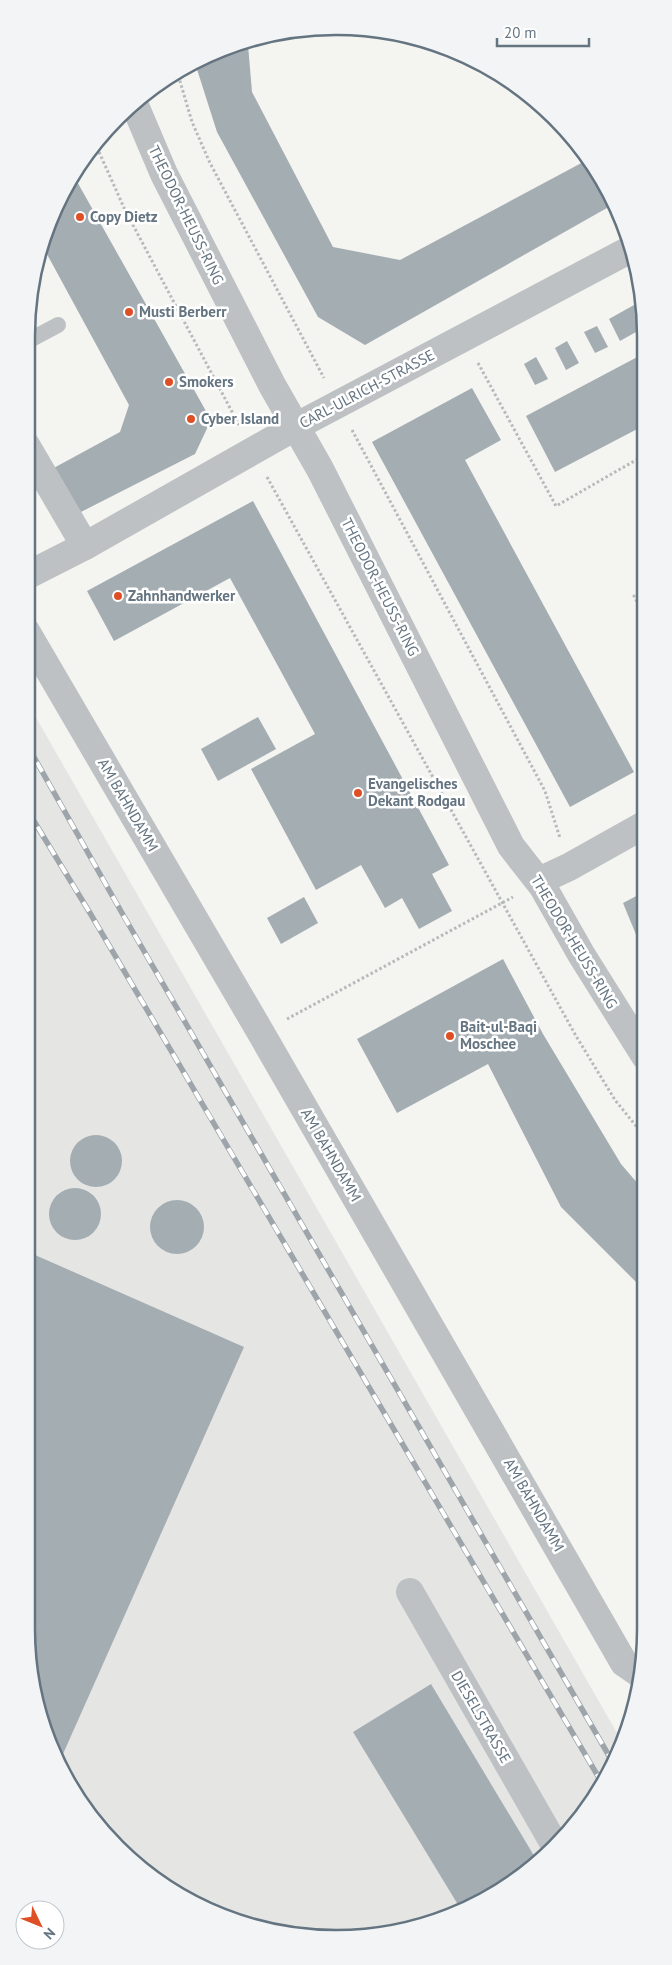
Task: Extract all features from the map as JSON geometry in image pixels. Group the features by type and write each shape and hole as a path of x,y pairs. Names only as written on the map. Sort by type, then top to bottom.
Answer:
{"street":[{"name":"THEODOR-HEUSS-RING","path":"137,111 164,174 272,385 320,469 511,846 539,881 581,954 637,1043"},
{"name":"CARL-ULRICH-STRASSE","path":"35,571 85,546 252,450 625,252"},
{"path":"35,460 85,546"},
{"name":"AM BAHNDAMM","path":"35,646 261,1033 624,1663 634,1670"},
{"path":"539,881 569,868 637,829"},
{"name":"DIESELSTRASSE","path":"410,1592 551,1839"}],"lane":[{"path":"35,337 58,325"}],"path":[{"path":"179,79 192,122 210,163 546,791 569,868"},
{"path":"99,151 125,210 252,450 576,1036 615,1100 637,1127"},
{"path":"463,337 556,506 637,460"},
{"path":"261,1033 539,881"}],"shaded area":[{"path":"35,716 618,1734 597,1780 575,1812 549,1842 519,1868 486,1890 433,1914 414,1920 375,1927 336,1930 316,1929 258,1920 203,1899 185,1890 153,1868 123,1842 97,1812 75,1780 51,1726 41,1688 35,1629"}],"building":[{"path":"248,48 252,92 333,247 400,260 582,163 608,207 365,345 318,317 217,132 197,69"},
{"path":"77,182 211,420 195,454 75,515 50,470 120,432 129,405 46,253 58,221"},
{"path":"634,305 637,332 620,341 609,319"},
{"path":"597,326 608,347 595,353 584,332"},
{"path":"567,341 579,363 566,370 555,348"},
{"path":"536,357 548,379 535,385 524,364"},
{"path":"637,357 637,429 555,472 526,416"},
{"path":"472,388 501,440 465,460 634,772 570,807 372,442"},
{"path":"253,501 449,865 432,874 452,911 419,929 402,898 385,908 361,865 316,890 251,769 315,734 230,578 114,641 87,591"},
{"path":"258,717 276,749 218,781 201,749"},
{"path":"637,896 637,937 623,903"},
{"path":"304,897 318,923 281,944 267,918"},
{"path":"503,959 543,1034 621,1164 637,1183 637,1283 561,1207 488,1064 397,1113 357,1039"},
{"path":"91,1135 101,1135 111,1139 118,1146 122,1161 118,1176 111,1183 101,1187 91,1187 81,1183 74,1176 70,1166 70,1156 74,1146 81,1139"},
{"path":"70,1188 80,1188 90,1192 97,1199 101,1214 97,1229 90,1236 80,1240 70,1240 60,1236 53,1229 49,1219 49,1209 53,1199 60,1192"},
{"path":"177,1200 187,1202 196,1208 202,1217 204,1227 202,1237 196,1246 187,1252 177,1254 167,1252 158,1246 152,1237 150,1227 152,1217 158,1208 167,1202"},
{"path":"35,1255 244,1347 63,1755 45,1707 36,1649"},
{"path":"431,1684 534,1855 519,1868 486,1890 458,1904 353,1732"}],"railway":[{"path":"35,759 609,1756"},
{"path":"35,823 598,1777"}],"place":[{"name":"Copy Dietz","path":"80,217"},
{"name":"Musti Berberr","path":"129,312"},
{"name":"Smokers","path":"169,382"},
{"name":"Cyber Island","path":"191,419"},
{"name":"Zahnhandwerker","path":"118,596"},
{"name":"Evangelisches Dekant Rodgau","path":"358,793"},
{"name":"Bait-ul-Baqi Moschee","path":"450,1036"}]}
